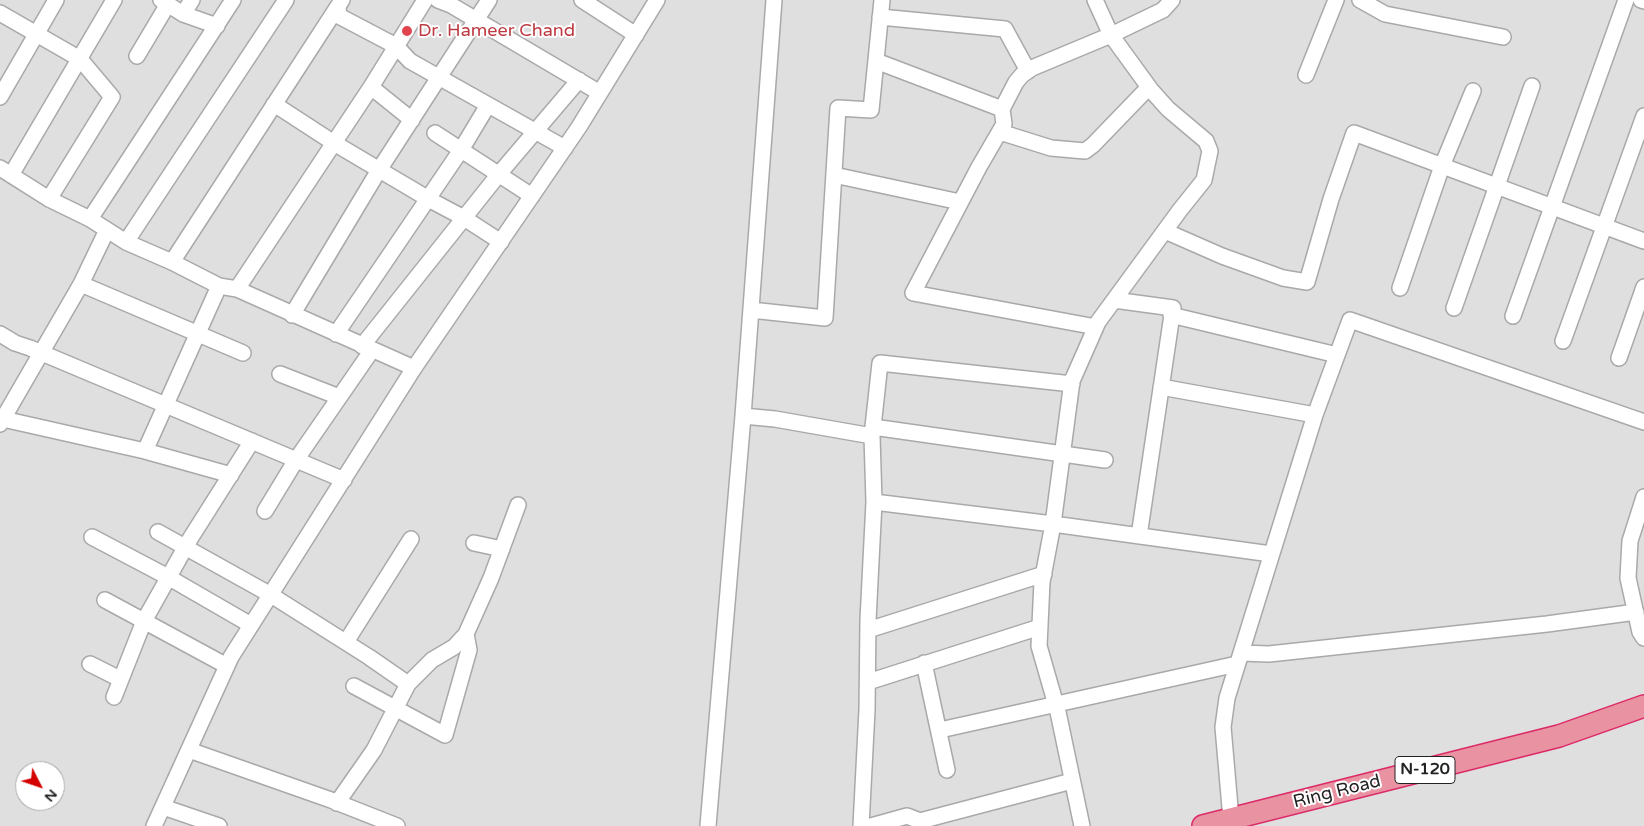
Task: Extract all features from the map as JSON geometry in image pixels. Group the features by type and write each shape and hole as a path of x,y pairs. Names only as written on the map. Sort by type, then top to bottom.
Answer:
{"highway":[{"name":"Ring Road","path":"1203,826 1238,820 1559,736 1644,706"}],"street":[{"path":"0,8 4,0"},
{"path":"0,97 56,0"},
{"path":"114,0 80,59 5,171 49,199 90,220 126,242 172,262 219,286 237,289 414,368"},
{"path":"183,14 192,0"},
{"path":"90,220 233,0"},
{"path":"126,242 286,0"},
{"path":"237,289 371,87 425,0"},
{"path":"438,0 451,5 600,93"},
{"path":"292,315 379,170 489,0"},
{"path":"582,0 636,35"},
{"path":"154,826 227,666 414,368 565,148 657,0"},
{"path":"708,826 743,416 774,0"},
{"path":"751,310 825,318 838,108 871,110 882,0"},
{"path":"1082,826 1056,704 1039,646 1044,574 1053,524 1072,384 1096,327 1204,180 1210,151 1206,141 1168,109 1149,87 1111,35 1095,0"},
{"path":"1306,75 1336,0"},
{"path":"1360,0 1385,14 1503,37"},
{"path":"1512,316 1626,0"},
{"path":"137,56 165,2 183,14 217,26"},
{"path":"172,262 340,3"},
{"path":"340,3 339,16 396,46 410,61 565,148"},
{"path":"1096,327 913,293 978,167 1004,124 1002,109 1016,82 1028,71 1111,35 1164,3"},
{"path":"0,13 80,59 112,97 49,199"},
{"path":"880,17 1005,28 1028,71"},
{"path":"876,61 1002,109"},
{"path":"265,511 296,460 339,397 367,348 464,218 579,80"},
{"path":"1454,308 1532,86"},
{"path":"371,87 412,120"},
{"path":"1000,132 1051,148 1085,150 1149,87"},
{"path":"1400,288 1442,166 1474,91"},
{"path":"274,104 334,143 428,199 464,218 501,242"},
{"path":"336,334 461,150 488,105"},
{"path":"1563,341 1644,116"},
{"path":"435,133 532,196"},
{"path":"1165,231 1222,256 1283,278 1307,282 1331,199 1354,133 1644,241"},
{"path":"834,175 960,202"},
{"path":"107,230 81,284 42,353 7,400 1,422 145,451 231,475"},
{"path":"81,284 243,353"},
{"path":"145,451 219,286"},
{"path":"1619,358 1644,287"},
{"path":"1114,300 1173,308 1140,536"},
{"path":"1171,315 1337,355"},
{"path":"1238,820 1223,727 1227,698 1315,415 1350,320 1644,422"},
{"path":"0,334 15,343 166,404 344,480"},
{"path":"861,826 874,502 872,431 880,364 1072,384"},
{"path":"280,374 339,397"},
{"path":"1161,387 1315,415"},
{"path":"743,416 1105,460"},
{"path":"114,696 144,621 185,547 252,441"},
{"path":"1644,497 1630,542 1628,578 1640,632 1644,638"},
{"path":"874,502 1271,554"},
{"path":"337,803 374,750 408,684 432,660 454,646 466,634 491,578 518,505"},
{"path":"158,532 271,595 408,684"},
{"path":"92,538 252,625"},
{"path":"346,642 410,539"},
{"path":"474,543 502,549"},
{"path":"868,630 1044,574"},
{"path":"105,600 227,666"},
{"path":"940,730 1056,704 1239,658 1546,624 1636,612"},
{"path":"868,682 1040,627"},
{"path":"354,686 444,735 470,650 466,634"},
{"path":"924,663 940,730 947,770"},
{"path":"90,664 120,679"},
{"path":"189,750 397,826"},
{"path":"871,826 907,816 920,821 1072,781"},
{"path":"163,807 219,826"}],"shaded area":[{"path":"0,0 1644,0 1644,826 0,826"}],"place":[{"name":"Dr. Hameer Chand","path":"407,31"}]}
